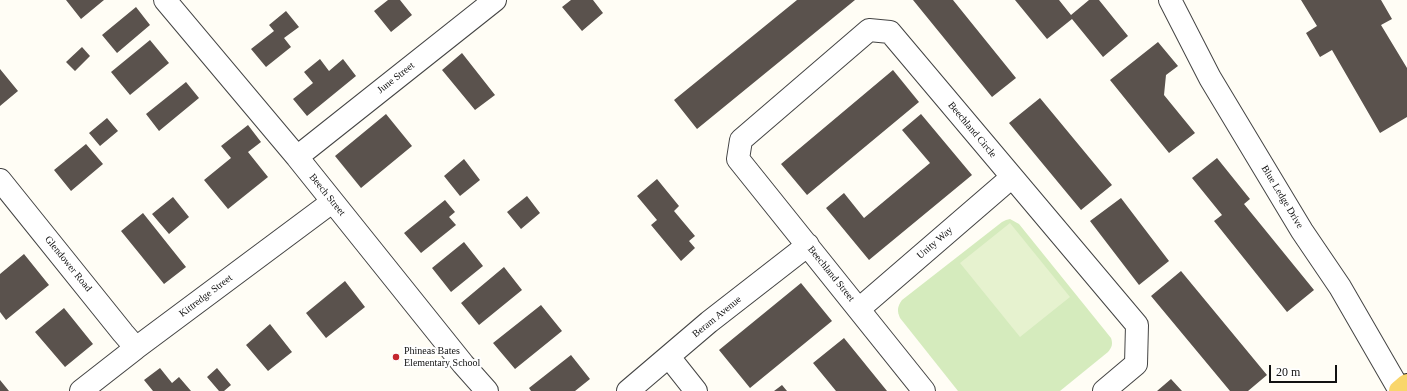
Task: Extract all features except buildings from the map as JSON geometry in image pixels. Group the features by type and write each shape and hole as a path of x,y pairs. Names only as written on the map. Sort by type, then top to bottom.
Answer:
{"main road":[{"path":"1400,391 1407,385"}],"street":[{"name":"Beech Street","path":"165,0 297,157 463,364 487,391"},
{"name":"June Street","path":"297,157 495,0"},
{"name":"Blue Ledge Drive","path":"1170,0 1210,78 1302,231 1340,287 1400,391"},
{"name":"Beechland Circle","path":"738,159 741,140 870,30 890,32 1137,325 1136,364 1104,391"},
{"name":"Beechland Street","path":"738,159 924,391"},
{"name":"Unity Way","path":"859,309 1012,177"},
{"name":"Glendower Road","path":"0,180 136,348"},
{"name":"Kittredge Street","path":"81,391 136,348 332,202"},
{"name":"Beram Avenue","path":"628,391 709,322 808,245"},
{"path":"669,357 696,391"}],"green space":[{"path":"1010,219 1019,224 1111,338 1112,345 1108,352 1060,391 958,391 900,318 898,307 902,300 1002,222"},
{"path":"1010,223 1070,297 1020,337 960,263"}],"place":[{"name":"Phineas Bates Elementary School","path":"396,357"}]}
